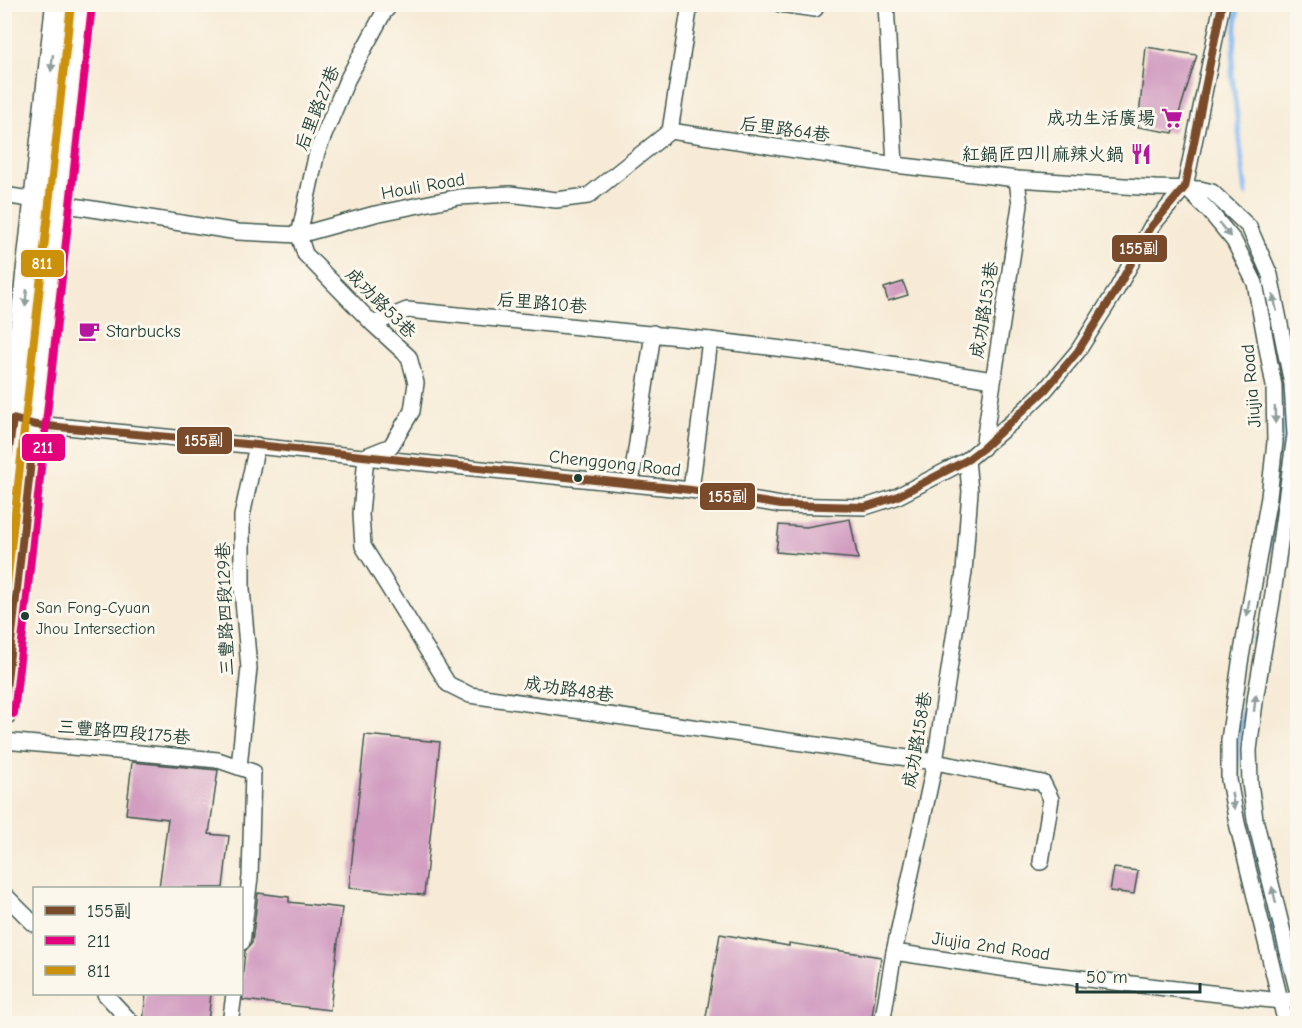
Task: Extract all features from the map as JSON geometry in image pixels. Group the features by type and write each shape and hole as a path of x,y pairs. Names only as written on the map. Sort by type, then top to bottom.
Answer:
{"main road":[{"path":"49,201 58,4"},
{"path":"4,713 24,422 49,201 82,4"},
{"path":"4,493 24,422"}],"street":[{"name":"后里路27巷","path":"299,235 317,152 347,80 384,12 391,4"},
{"path":"670,131 690,4"},
{"path":"780,4 815,9"},
{"path":"886,4 895,165"},
{"name":"Chenggong Road","path":"24,422 691,490 782,505 864,507 896,497 967,460 983,448 1046,389 1078,351 1117,289 1151,227 1185,188 1222,4"},
{"name":"Houli Road","path":"4,195 238,232 299,235 375,214 459,197 510,194 556,200 588,196 670,131"},
{"name":"后里路64巷","path":"670,131 895,165 1017,179 1185,188"},
{"name":"成功路153巷","path":"983,448 1020,205 1017,179"},
{"name":"Jiujia Road","path":"1185,188 1212,192 1249,227 1270,276 1292,384 1295,435 1249,750 1250,783 1255,819 1298,993"},
{"name":"Jiujia Road","path":"1185,188 1210,212 1234,241 1255,283 1274,386 1275,442 1269,497 1237,685 1230,740 1229,780 1237,824 1286,1023"},
{"name":"成功路53巷","path":"299,235 305,254 373,324 409,357 416,382 411,411 391,446 366,456"},
{"name":"后里路10巷","path":"373,324 407,310 653,333 833,355 993,380"},
{"path":"631,484 653,333"},
{"path":"691,490 710,340"},
{"name":"三豐路四段129巷","path":"239,767 249,668 242,589 242,516 257,445"},
{"name":"成功路48巷","path":"366,456 361,514 363,546 448,684 470,695 935,762 1043,783 1051,800 1041,862"},
{"name":"成功路158巷","path":"882,1023 894,951 935,762 964,572 970,491 967,460"},
{"name":"三豐路四段175巷","path":"4,741 218,760 239,767"},
{"path":"239,767 253,772 250,877 243,934"},
{"path":"4,894 33,923"},
{"name":"Jiujia 2nd Road","path":"894,951 1027,972 1280,1001 1298,999"},
{"path":"107,995 133,1023"},
{"path":"230,1023 234,995"}],"building":[{"path":"1146,47 1197,55 1173,133 1138,127"},
{"path":"903,282 908,295 888,301 884,288"},
{"path":"850,519 858,559 776,552 779,525 806,527"},
{"path":"365,735 440,742 424,895 349,888"},
{"path":"132,762 218,770 209,834 229,836 223,887 159,887 168,819 126,814"},
{"path":"1114,868 1138,871 1134,894 1110,891"},
{"path":"258,893 289,897 289,902 342,908 330,1010 243,1000 245,951 252,943"},
{"path":"720,934 789,946 789,943 881,957 871,1023 705,1023"},
{"path":"146,995 211,995 208,1023 143,1023"}],"waterway":[{"path":"1238,4 1232,73 1246,194"},
{"path":"1266,304 1277,362"},
{"path":"1281,386 1284,427 1281,468"},
{"path":"1264,577 1279,483"},
{"path":"1255,637 1238,746 1239,786 1284,975"}],"transit line":[{"name":"811","path":"4,612 71,4"},
{"name":"155副","path":"4,489 13,419 36,425 257,445 691,490 781,505 865,507 896,497 967,460 983,448 1046,389 1078,351 1117,289 1151,227 1185,187 1222,4"},
{"name":"211","path":"14,714 92,5"},
{"name":"155副","path":"4,708 33,443"}],"place":[{"name":"成功生活廣場","path":"1172,118"},
{"name":"紅鍋匠四川麻辣火鍋","path":"1141,154"},
{"name":"Starbucks","path":"89,331"},
{"name":"San Fong-Cyuan Jhou Intersection","path":"25,616"}]}
